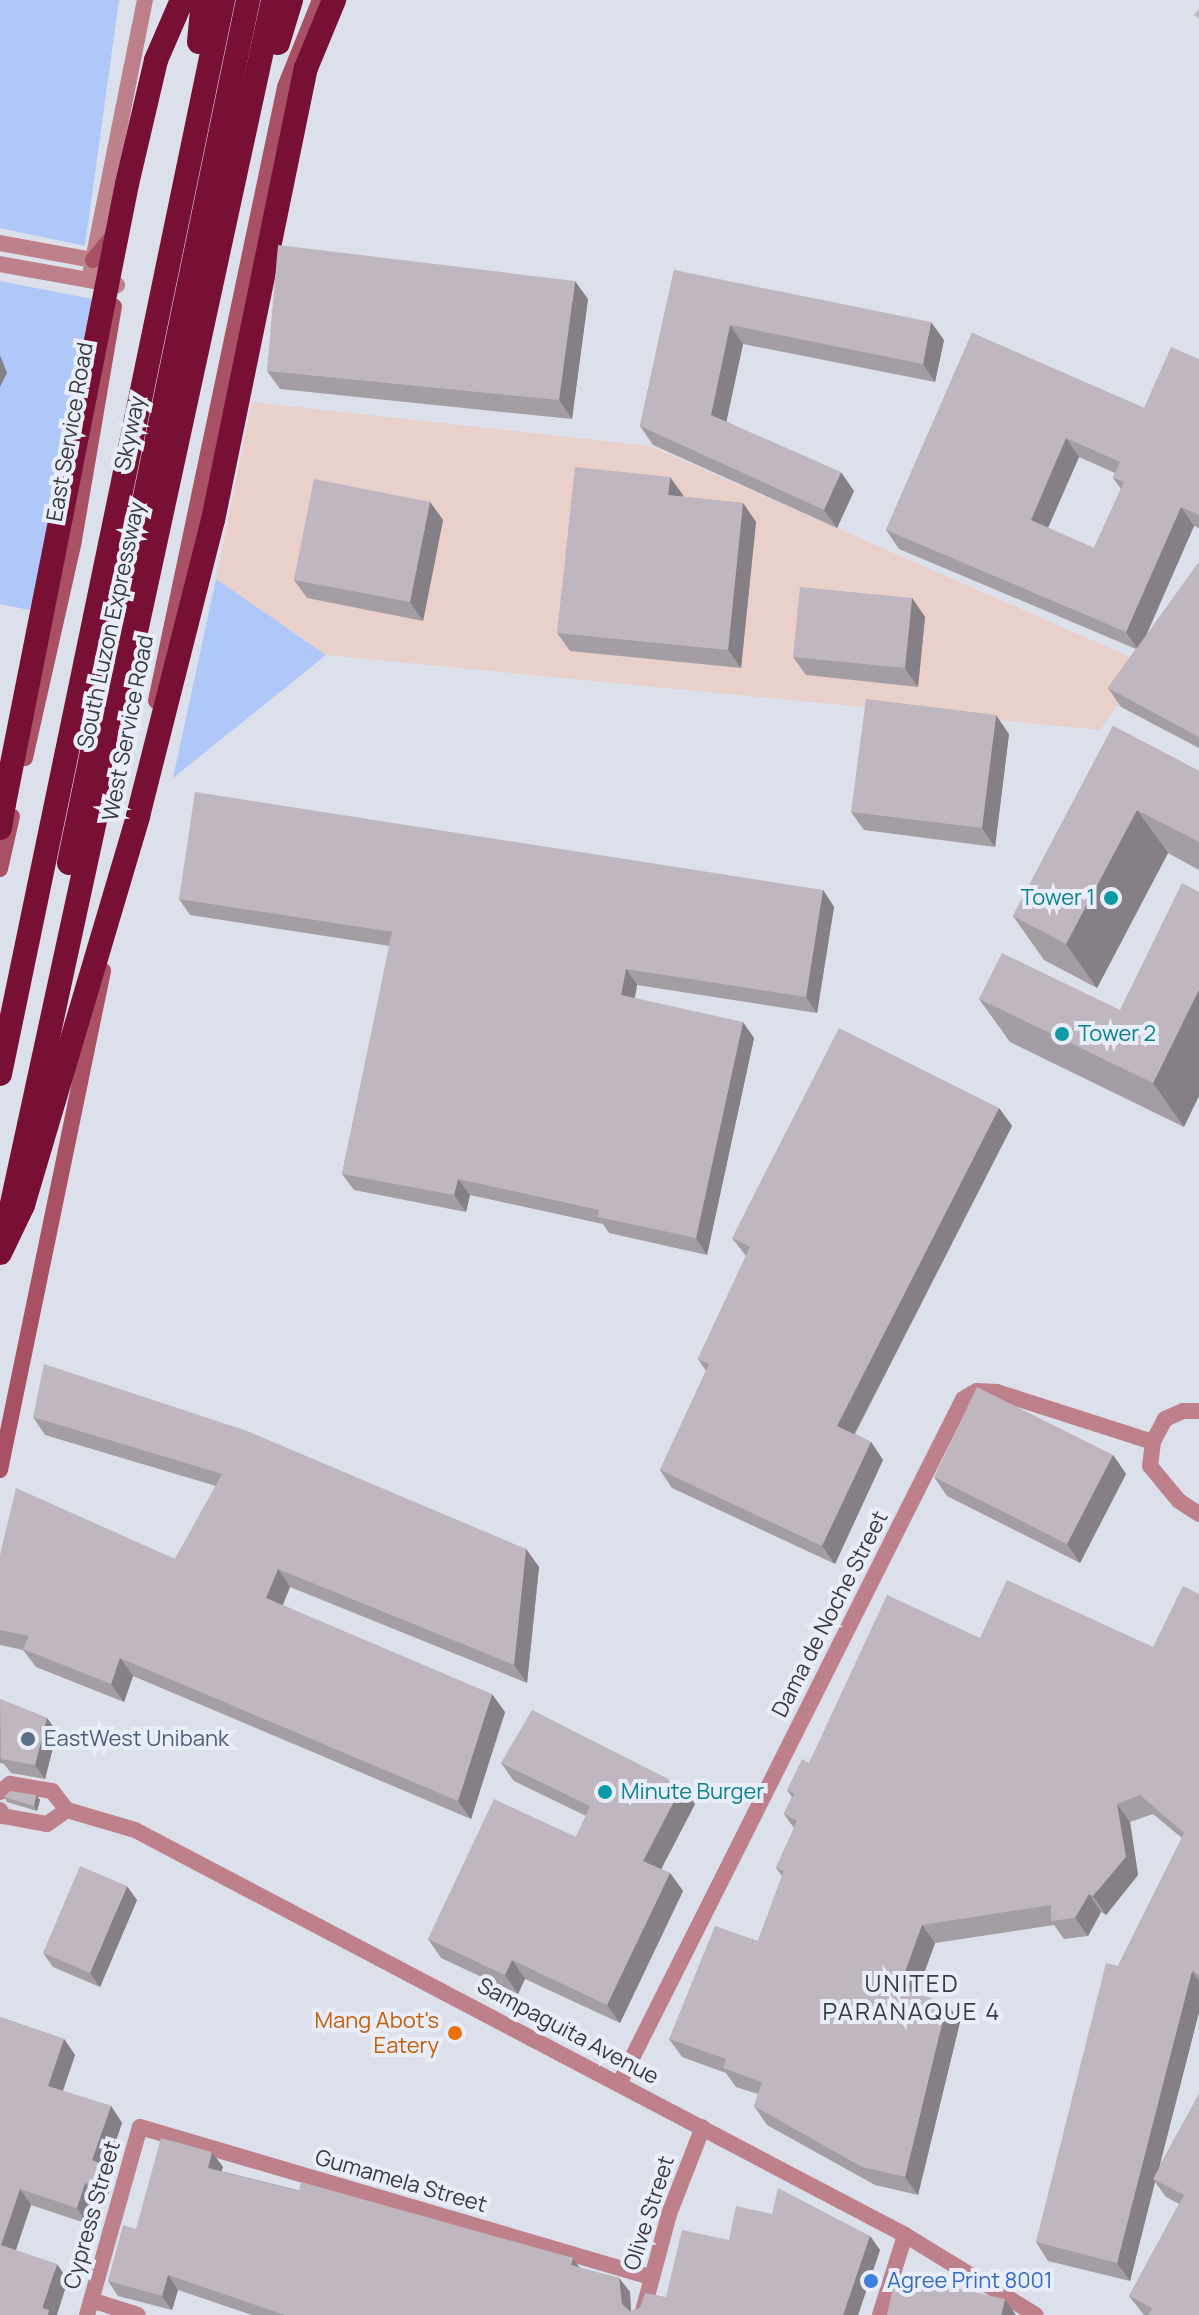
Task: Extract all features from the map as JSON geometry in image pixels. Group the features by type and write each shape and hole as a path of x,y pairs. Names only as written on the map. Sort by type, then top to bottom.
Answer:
{"highway":[{"path":"0,828 127,184 156,60 182,0"},
{"name":"South Luzon Expressway","path":"0,1011 206,0"},
{"name":"Skyway","path":"0,1074 223,0"},
{"name":"Skyway","path":"0,1207 248,0"},
{"name":"South Luzon Expressway","path":"0,1262 273,0"},
{"path":"237,175 291,0"},
{"path":"0,1253 23,1205 110,922 213,520 306,68 334,0"}],"main road":[{"name":"East Service Road","path":"0,869 74,540 171,0"},
{"name":"West Service Road","path":"0,1470 249,246 285,87 320,0"},
{"path":"93,260 130,216"}],"street":[{"path":"89,280 145,0"},
{"path":"0,243 122,265"},
{"path":"0,264 118,285"},
{"name":"Dama de Noche Street","path":"620,2082 963,1399 977,1391 997,1392 1153,1442"},
{"path":"1199,1411 1183,1411 1165,1419 1153,1442 1150,1466 1179,1501 1199,1514"},
{"name":"Sampaguita Avenue","path":"0,1792 10,1784 52,1791 67,1810 135,1830 620,2082 905,2235 1036,2315"},
{"path":"0,1810 3,1816 47,1824 67,1810"},
{"name":"Gumamela Street","path":"140,2127 650,2277"},
{"name":"Cypress Street","path":"89,2308 140,2127"},
{"name":"Olive Street","path":"642,2315 650,2277 703,2127"},
{"path":"880,2315 905,2235"},
{"path":"89,2308 138,2315"}],"shaded area":[{"path":"0,0 119,0 85,246 0,228"},
{"path":"0,281 97,300 30,610 0,604"},
{"path":"252,402 650,446 1146,664 1100,730 326,655 216,579"},
{"path":"216,579 326,655 173,778"}],"building":[{"path":"278,245 575,281 559,400 267,371"},
{"path":"674,270 931,322 923,364 730,325 711,415 841,472 824,510 640,426"},
{"path":"972,333 1144,408 1171,347 1199,359 1199,515 1181,507 1126,632 886,530","holes":["1066,438 1120,462 1113,478 1124,482 1094,548 1031,520"]},
{"path":"575,467 670,477 668,495 743,503 728,650 557,633"},
{"path":"314,479 430,502 410,602 294,580"},
{"path":"1199,562 1199,737 1108,688"},
{"path":"800,587 912,598 905,668 793,657"},
{"path":"866,699 996,715 982,828 851,812"},
{"path":"1113,726 1199,771 1199,842 1137,810 1066,944 1013,916"},
{"path":"195,792 823,890 806,997 626,969 621,995 743,1022 696,1238 598,1217 599,1210 458,1179 454,1195 342,1174 392,932 179,899"},
{"path":"1182,883 1199,892 1199,989 1153,1083 979,999 1002,953 1120,1010"},
{"path":"839,1028 999,1108 837,1426 871,1442 822,1546 660,1470 709,1364 698,1359 750,1247 732,1238"},
{"path":"44,1364 247,1431 526,1549 514,1665 278,1569 266,1598 492,1694 458,1801 120,1658 111,1684 23,1649 29,1636 0,1630 0,1555 16,1488 175,1559 222,1474 33,1417"},
{"path":"977,1387 1113,1455 1067,1544 934,1477"},
{"path":"1007,1580 1153,1647 1183,1586 1199,1594 1199,1975 1192,1971 1117,2263 1036,2242 1106,1963 1118,1966 1184,1833 1140,1795 1117,1804 1126,1857 1093,1896 1089,1894 1075,1918 1051,1921 1051,1905 922,1925 899,1988 947,2003 905,2177 862,2167 754,2106 762,2082 723,2068 726,2059 669,2039 715,1926 758,1941 784,1871 776,1868 797,1821 784,1814 794,1794 787,1790 802,1759 809,1763 887,1595 980,1638"},
{"name":"EastWest Unibank","path":"0,1699 47,1718 35,1765 1,1759"},
{"path":"532,1710 682,1786 643,1861 670,1873 607,2005 512,1960 505,1975 428,1939 494,1799 576,1837 590,1806 501,1763"},
{"path":"10,1791 36,1795 34,1806 4,1797"},
{"path":"80,1866 127,1886 90,1973 43,1953"},
{"path":"0,2017 64,2039 48,2086 111,2106 92,2160 102,2164 94,2186 85,2183 77,2208 20,2189 1,2245 57,2264 42,2308 49,2310 48,2315 0,2315"},
{"path":"1199,2094 1199,2315 1148,2315 1152,2308 1129,2296 1184,2195 1153,2179"},
{"path":"161,2138 212,2152 208,2168 299,2191 301,2182 573,2258 571,2265 619,2278 622,2304 630,2311 640,2308 645,2293 666,2297 682,2230 729,2240 736,2206 772,2214 778,2188 870,2236 843,2315 285,2315 168,2275 162,2296 108,2281 123,2225 136,2229"},
{"path":"896,2275 1005,2299 1001,2315 887,2315"}],"place":[{"name":"Tower 1","path":"1111,898"},
{"name":"Tower 2","path":"1062,1034"},
{"name":"EastWest Unibank","path":"28,1739"},
{"name":"Minute Burger","path":"605,1792"},
{"name":"Mang Abot's Eatery","path":"455,2033"},
{"name":"Agree Print 8001","path":"871,2281"}],"district":[{"name":"UNITED PARANAQUE 4","path":"912,1997"}]}
